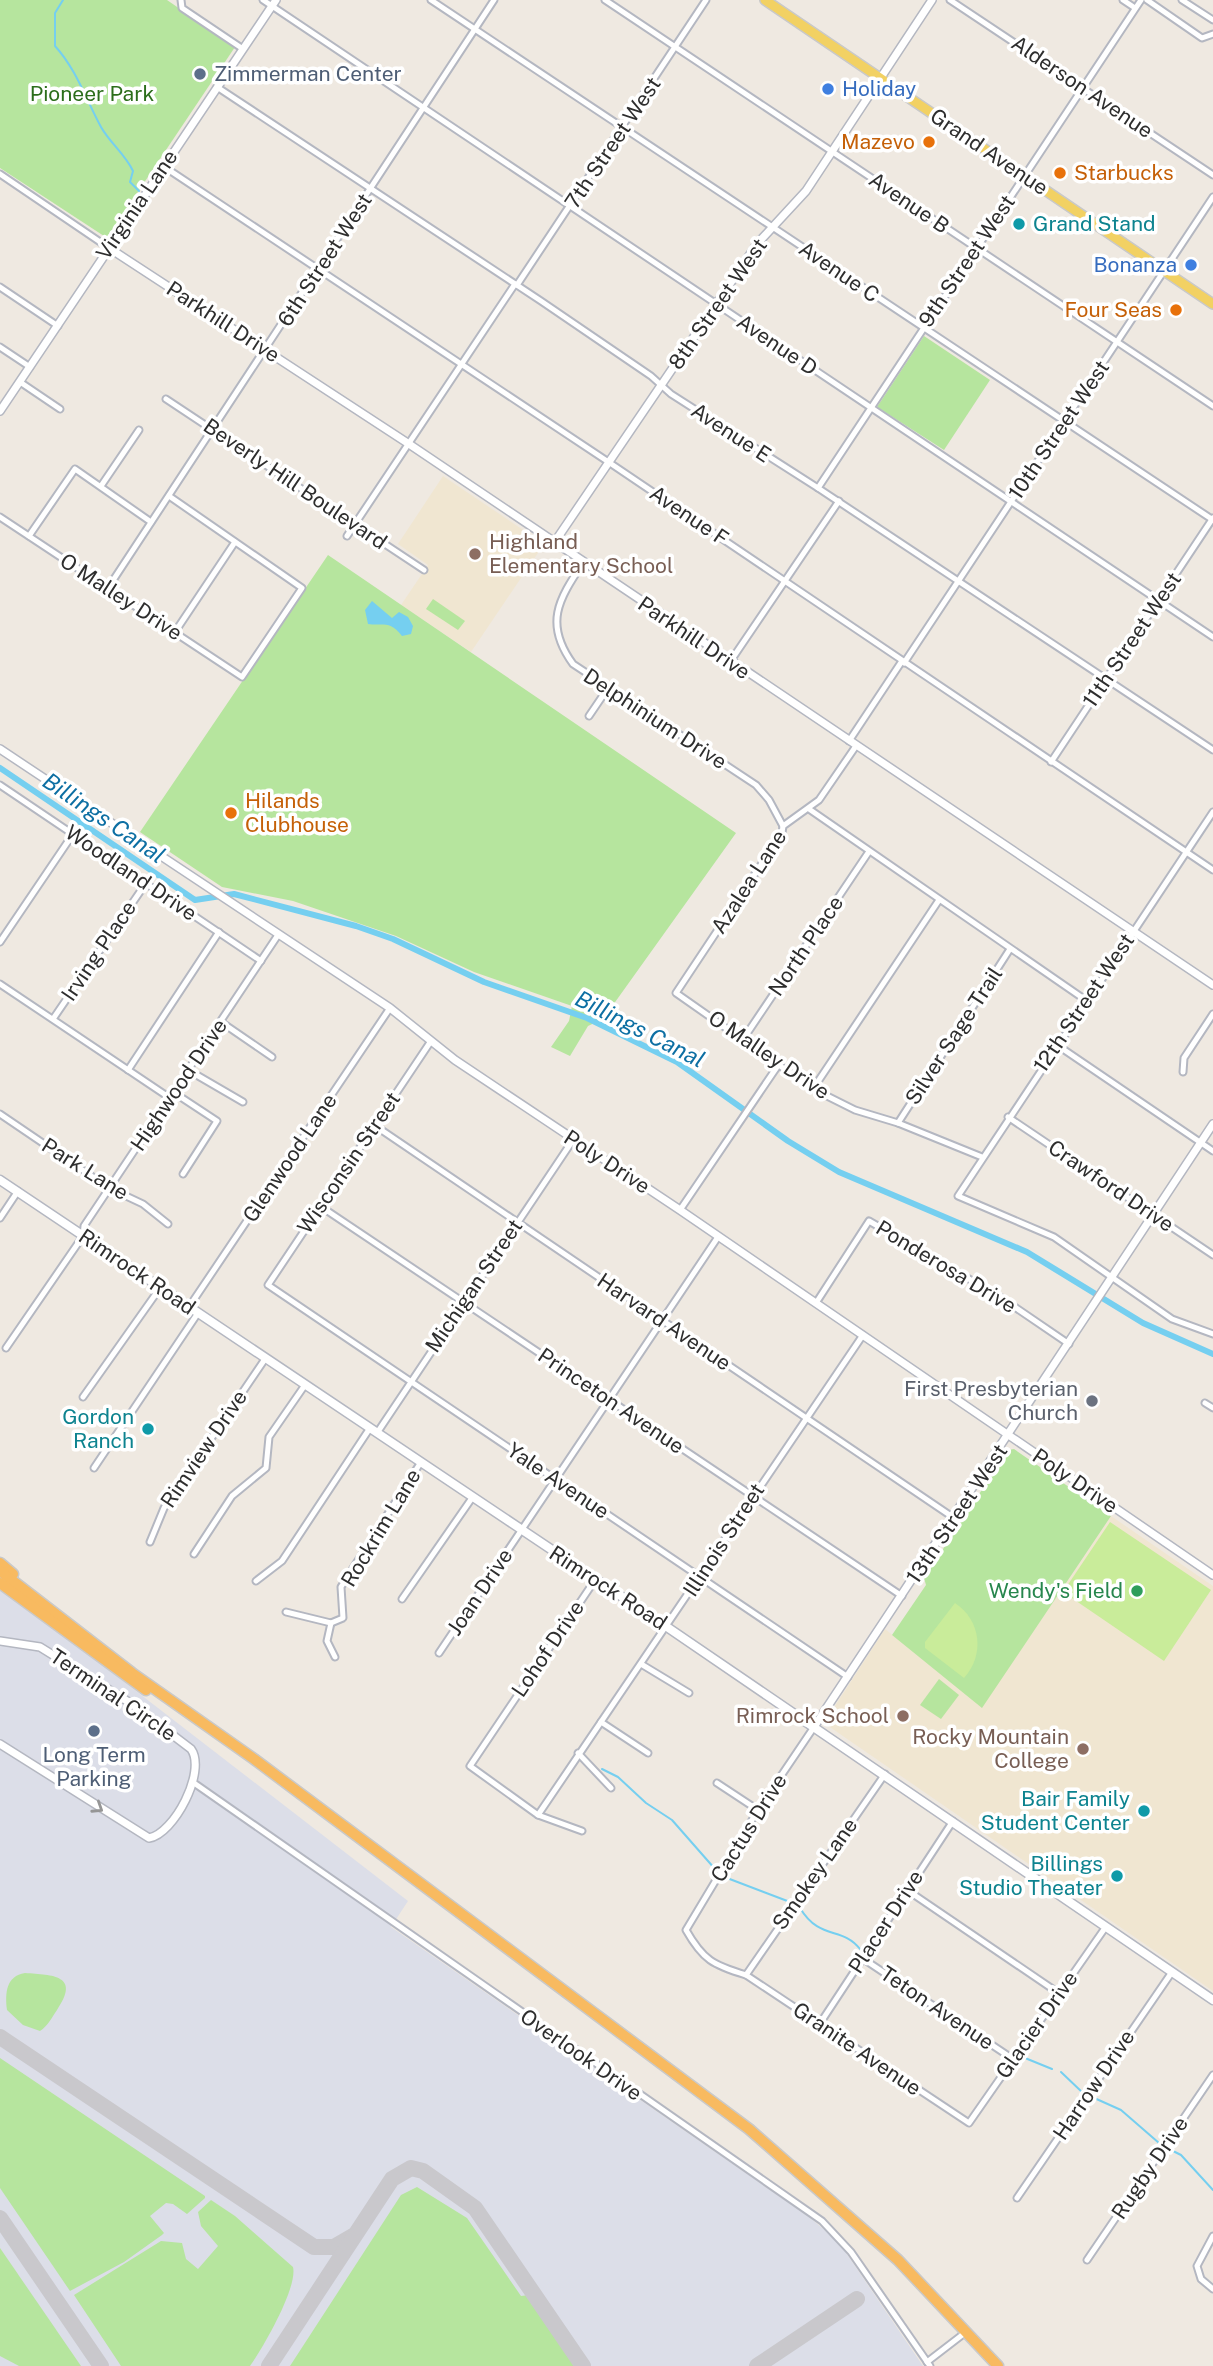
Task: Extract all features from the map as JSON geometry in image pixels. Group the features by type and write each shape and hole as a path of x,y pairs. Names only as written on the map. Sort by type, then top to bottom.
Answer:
{"highway":[{"path":"0,1563 52,1610"},
{"path":"0,1571 132,1673 241,1749 749,2129 898,2260 999,2366"},
{"path":"0,1583 131,1681 241,1749"}],"main road":[{"name":"Grand Avenue","path":"765,0 1213,304"},
{"name":"Rimrock Road","path":"0,1180 885,1774 1213,2000"}],"street":[{"path":"181,0 182,8 243,49"},
{"name":"Avenue D","path":"263,0 274,3 423,107 1213,636"},
{"name":"Avenue C","path":"431,0 1213,519"},
{"name":"6th Street West","path":"107,588 319,270 494,0"},
{"name":"Avenue B","path":"605,0 1213,406"},
{"name":"7th Street West","path":"347,536 461,364 624,128 706,0"},
{"name":"8th Street West","path":"554,543 757,244 794,207 932,0"},
{"name":"Alderson Avenue","path":"950,0 1213,175"},
{"path":"1123,0 1135,8"},
{"name":"9th Street West","path":"818,488 922,327 1025,177 1141,0"},
{"path":"1147,0 1202,38 1213,34"},
{"path":"1182,0 1213,20"},
{"name":"Virginia Lane","path":"0,411 274,3"},
{"name":"Avenue E","path":"217,88 516,285 802,480 839,501 1213,750"},
{"name":"Avenue F","path":"163,166 609,462 1213,870"},
{"name":"Parkhill Drive","path":"0,174 409,444 1213,985"},
{"name":"10th Street West","path":"849,741 1213,197"},
{"path":"0,287 58,326"},
{"path":"0,347 30,368"},
{"path":"20,382 60,409"},
{"name":"Beverly Hill Boulevard","path":"166,399 424,570"},
{"path":"101,486 139,430"},
{"path":"29,536 75,469 151,522"},
{"path":"169,496 235,542 175,632"},
{"path":"730,662 839,501"},
{"name":"O Malley Drive","path":"0,517 242,677 302,588 235,542"},
{"name":"11th Street West","path":"1051,762 1213,519"},
{"name":"Delphinium Drive","path":"583,563 560,601 556,621 560,646 573,664 756,785 769,800 783,826"},
{"path":"589,716 608,688"},
{"name":"Azalea Lane","path":"676,993 782,833 783,826 819,800 856,746"},
{"name":"Poly Drive","path":"0,749 390,1008 430,1041 573,1140 1212,1573"},
{"name":"Woodland Drive","path":"0,785 261,961"},
{"path":"808,810 1087,1001"},
{"name":"12th Street West","path":"1113,1279 1054,1237 958,1196 1008,1116 1213,812"},
{"path":"0,942 73,834"},
{"name":"North Place","path":"744,1038 868,853"},
{"name":"Irving Place","path":"53,1019 146,883"},
{"path":"813,1089 939,900"},
{"path":"128,1070 219,932"},
{"name":"Highwood Drive","path":"6,1348 83,1236 84,1226 278,935"},
{"name":"Silver Sage Trail","path":"898,1123 1010,949"},
{"path":"0,984 128,1070 217,1121 183,1174"},
{"name":"O Malley Drive","path":"676,993 744,1038 813,1089 855,1110 898,1123 982,1157"},
{"name":"Glenwood Lane","path":"189,1307 390,1008"},
{"path":"1183,1072 1184,1059 1213,1014"},
{"path":"221,1022 272,1057"},
{"name":"Wisconsin Street","path":"268,1285 430,1041"},
{"path":"1057,1045 1213,1151"},
{"path":"680,1210 779,1064"},
{"path":"188,1070 243,1102"},
{"name":"Park Lane","path":"0,1114 109,1188 143,1204 169,1224"},
{"name":"Crawford Drive","path":"1008,1116 1213,1255"},
{"name":"13th Street West","path":"814,1727 955,1518 1213,1124"},
{"name":"Harvard Avenue","path":"374,1125 516,1224 955,1518"},
{"name":"Michigan Street","path":"256,1581 282,1561 410,1381 573,1140"},
{"path":"0,1218 18,1191"},
{"name":"Princeton Avenue","path":"320,1206 902,1597"},
{"name":"Ponderosa Drive","path":"816,1303 870,1220 1000,1297 1070,1344"},
{"name":"Joan Drive","path":"439,1653 718,1237"},
{"path":"1113,1279 1172,1319 1213,1334"},
{"name":"Yale Avenue","path":"268,1285 848,1677"},
{"path":"83,1397 160,1288"},
{"path":"94,1468 198,1313"},
{"name":"Illinois Street","path":"538,1815 863,1335"},
{"name":"Rimview Drive","path":"150,1542 153,1528 164,1508 265,1359"},
{"path":"194,1554 232,1496 262,1475 268,1459 269,1437 305,1385"},
{"path":"1205,1403 1213,1408"},
{"name":"Rockrim Lane","path":"331,1623 343,1618 341,1587 421,1462"},
{"path":"402,1599 472,1498"},
{"name":"Lohof Drive","path":"538,1815 470,1766 595,1580"},
{"path":"286,1612 331,1623 327,1641 334,1657"},
{"name":"Terminal Circle","path":"0,1640 40,1647 132,1703 191,1749 197,1764 194,1783"},
{"path":"642,1664 689,1693"},
{"path":"601,1722 648,1753"},
{"name":"Cactus Drive","path":"686,1930 758,1810 814,1727"},
{"path":"0,1744 149,1838 163,1832 194,1783"},
{"path":"578,1753 611,1788"},
{"name":"Smokey Lane","path":"746,1975 885,1774"},
{"name":"Overlook Drive","path":"194,1783 822,2221 851,2252 928,2364"},
{"path":"717,1783 758,1810"},
{"path":"538,1815 582,1831"},
{"name":"Placer Drive","path":"819,2025 953,1821"},
{"path":"907,1890 1060,1994"},
{"name":"Glacier Drive","path":"969,2123 1105,1928"},
{"name":"Granite Avenue","path":"686,1930 699,1954 718,1966 746,1975 969,2123"},
{"name":"Teton Avenue","path":"862,1958 1013,2059"},
{"name":"Harrow Drive","path":"1017,2198 1172,1972"},
{"name":"Rugby Drive","path":"1087,2260 1213,2075"},
{"path":"1213,2236 1197,2266 1201,2279 1213,2289"},
{"path":"928,2364 966,2332"}],"shaded area":[{"name":"Highland Elementary School","path":"443,476 544,544 471,652 401,605 428,565 398,544"},
{"name":"Rocky Mountain College","path":"1111,1516 1213,1586 1213,1991 824,1723 885,1629 982,1707"},
{"path":"0,1586 408,1901 391,1927 809,2217 838,2241 923,2366 0,2366"}],"green space":[{"name":"Pioneer Park","path":"0,0 167,0 235,47 107,238 0,168"},
{"path":"924,336 990,380 944,450 877,407"},
{"path":"328,555 736,833 603,1019 588,1026 570,1056 551,1047 569,1021 572,1006 474,972 396,936 293,901 222,887 140,832"},
{"path":"433,599 465,621 458,630 426,609"},
{"path":"1014,1449 1111,1516 982,1708 892,1635 926,1585 924,1578 1008,1450"},
{"name":"Wendy's Field","path":"1110,1522 1211,1590 1164,1661 1063,1592"},
{"path":"955,1603 970,1619 977,1638 975,1659 964,1678 925,1648 925,1642"},
{"path":"939,1679 959,1695 941,1719 920,1705"},
{"path":"25,1973 54,1976 65,1983 64,1998 50,2021 40,2031 23,2025 7,2010 8,1986 14,1978"},
{"path":"0,2058 205,2198 187,2214 173,2204 166,2203 150,2216 164,2233 162,2235 124,2262 70,2291 0,2188"},
{"path":"417,2187 467,2218 521,2296 529,2295 577,2366 290,2366 401,2195"},
{"path":"211,2200 235,2216 293,2267 290,2288 271,2332 250,2366 121,2366 74,2295 161,2241 182,2243 186,2259 198,2269 218,2246 201,2226 198,2212"},
{"path":"0,2248 81,2366 19,2366 0,2356"}],"water":[{"path":"372,601 392,618 399,612 408,617 413,626 411,634 402,636 390,626 368,624 365,610"}],"waterway":[{"path":"63,0 55,13 55,46 75,74 105,133 130,165 133,171 130,182 139,191"},
{"name":"Billings Canal","path":"0,768 195,900 234,894 356,926 393,939 484,982 587,1018 677,1062 788,1141 839,1172 1027,1252 1143,1323 1213,1354"},
{"path":"602,1769 618,1777 646,1803 672,1820 715,1869"},
{"path":"727,1878 790,1902"},
{"path":"800,1908 815,1925 846,1938 860,1949"},
{"path":"1025,2058 1052,2069"},
{"path":"1061,2072 1083,2093"},
{"path":"1092,2097 1121,2110 1159,2143"},
{"path":"1167,2148 1181,2155 1213,2190"}],"taxiway":[{"path":"0,2037 314,2247 334,2247 353,2236"},
{"path":"269,2366 392,2179 411,2168 423,2171 475,2208 583,2366"},
{"path":"0,2218 101,2366"},
{"path":"757,2366 857,2299"}],"place":[{"name":"Zimmerman Center","path":"200,74"},
{"name":"Holiday","path":"828,89"},
{"name":"Mazevo","path":"929,142"},
{"name":"Starbucks","path":"1060,173"},
{"name":"Grand Stand","path":"1019,224"},
{"name":"Bonanza","path":"1191,265"},
{"name":"Four Seas","path":"1176,310"},
{"name":"Highland Elementary School","path":"475,554"},
{"name":"Hilands Clubhouse","path":"231,813"},
{"name":"First Presbyterian Church","path":"1092,1401"},
{"name":"Gordon Ranch","path":"148,1429"},
{"name":"Wendy's Field","path":"1137,1591"},
{"name":"Rimrock School","path":"903,1716"},
{"name":"Long Term Parking","path":"94,1731"},
{"name":"Rocky Mountain College","path":"1083,1749"},
{"name":"Bair Family Student Center","path":"1144,1811"},
{"name":"Billings Studio Theater","path":"1117,1876"}]}
